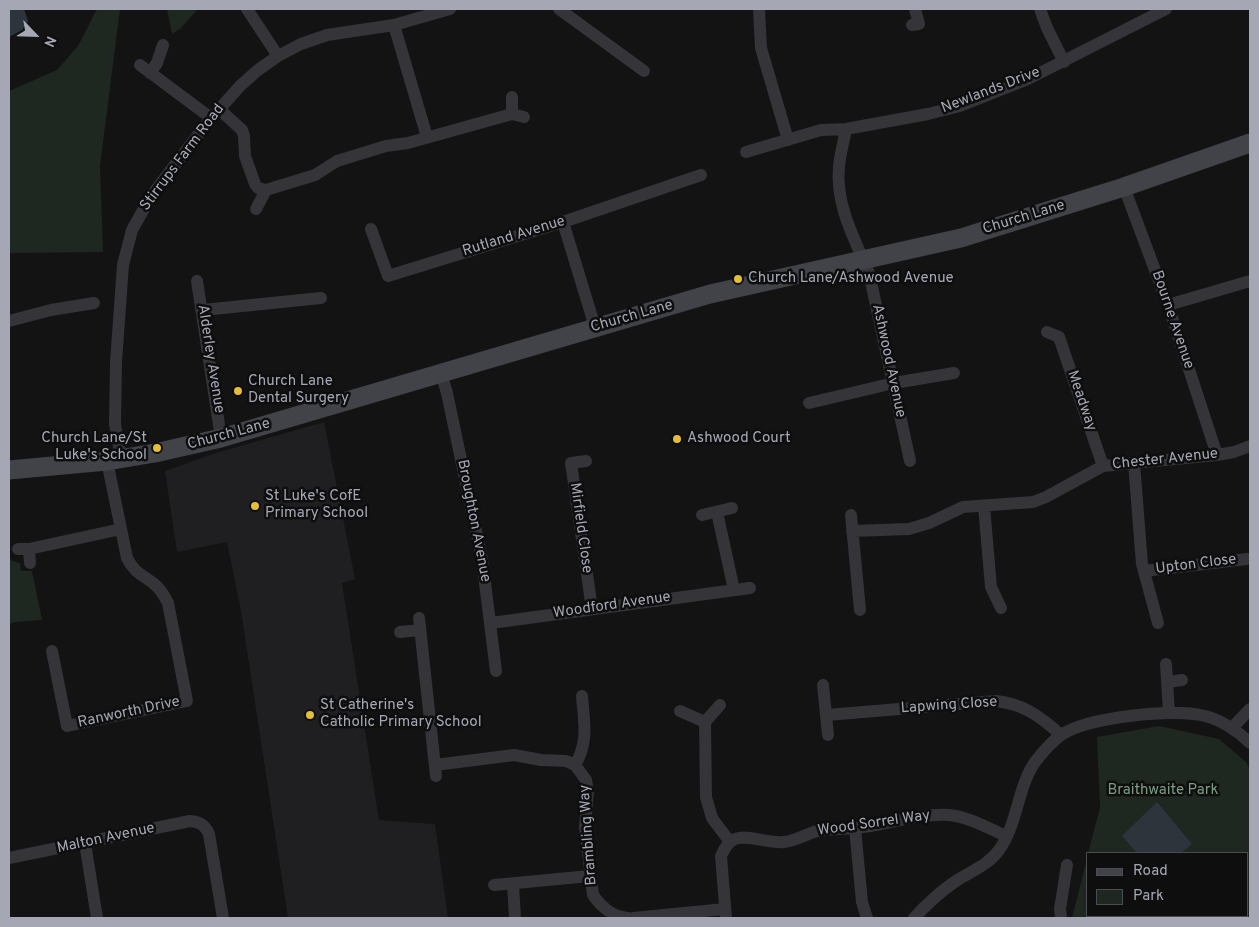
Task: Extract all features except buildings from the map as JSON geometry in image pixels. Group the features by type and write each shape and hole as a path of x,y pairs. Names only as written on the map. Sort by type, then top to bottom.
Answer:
{"main road":[{"name":"Church Lane","path":"9,470 114,460 221,438 710,294 961,238 1124,187 1250,143"}],"street":[{"path":"247,9 278,56"},
{"name":"Stirrups Farm Road","path":"114,460 116,362 123,265 132,230 150,198 215,114 240,86 278,56 301,44 327,35 394,25 450,9"},
{"path":"559,9 644,71"},
{"path":"759,9 762,48 788,140"},
{"path":"915,9 919,24"},
{"path":"1040,9 1064,62"},
{"name":"Newlands Drive","path":"746,152 821,130 846,129 928,114 960,106 1028,80 1166,9"},
{"path":"394,25 427,137"},
{"path":"163,45 157,63 145,69 242,130 245,156 255,184 258,188 266,190 315,175 337,161 386,146 408,143 518,115 512,97"},
{"name":"Ashwood Avenue","path":"846,129 839,168 839,189 857,248 869,273 910,461"},
{"name":"Rutland Avenue","path":"371,228 388,276 688,185 701,175"},
{"name":"Bourne Avenue","path":"1124,187 1168,304 1217,455"},
{"path":"256,208 266,190"},
{"path":"563,222 596,327"},
{"name":"Alderley Avenue","path":"197,281 203,310 221,438"},
{"path":"1168,304 1250,281"},
{"path":"203,310 321,298"},
{"path":"9,321 51,310 94,304"},
{"name":"Meadway","path":"1046,332 1062,331 1103,466"},
{"name":"Broughton Avenue","path":"441,373 447,393 482,559 496,671"},
{"path":"809,403 894,383 954,373"},
{"name":"Chester Avenue","path":"852,531 909,529 929,523 963,507 1033,502 1103,466 1217,455 1234,452 1250,446"},
{"name":"Ranworth Drive","path":"52,651 67,726 187,701 168,603 162,592 139,574 126,558 120,529 114,460"},
{"name":"Mirfield Close","path":"586,461 571,463 592,608"},
{"path":"1134,463 1144,571 1158,623"},
{"path":"984,506 991,587 1001,608"},
{"path":"702,515 732,508"},
{"path":"717,512 734,590"},
{"path":"851,515 860,610"},
{"path":"30,563 23,549 120,529"},
{"name":"Upton Close","path":"1144,571 1249,558"},
{"name":"Woodford Avenue","path":"491,622 750,588"},
{"name":"Brambling Way","path":"400,632 419,624 436,771 514,755 566,762 575,765 586,780 588,791 585,827 593,895 600,905 618,917 628,918"},
{"path":"1166,664 1169,713"},
{"path":"1167,682 1182,680"},
{"path":"823,685 828,735"},
{"name":"Brambling Way","path":"575,765 581,755 585,737 582,696"},
{"name":"Lapwing Close","path":"827,715 996,701 1011,702 1024,707 1042,718 1061,735"},
{"path":"633,918 725,913 721,856 724,848 730,842 712,818 706,797 705,722 720,706"},
{"path":"1232,728 1250,709"},
{"path":"680,711 705,722"},
{"path":"914,918 939,893 990,860 999,850 1014,818 1026,777 1045,749 1061,735 1086,723 1102,720 1169,713 1188,713 1219,721 1232,728 1250,743"},
{"name":"Wood Sorrel Way","path":"730,842 736,838 785,842 821,830 855,828 936,815 965,819 1006,836"},
{"name":"Malton Avenue","path":"9,858 197,822 203,824 209,834 223,918"},
{"path":"855,828 862,902 867,918"},
{"path":"85,843 97,918"},
{"path":"1061,918 1060,910 1067,865"},
{"path":"494,885 590,876"},
{"path":"513,884 516,918"}],"shaded area":[{"path":"9,9 24,9 28,21 22,30 9,37"},
{"name":"St Catherine's Catholic Primary School","path":"324,422 355,579 342,583 379,820 435,824 448,918 288,918 241,611 227,542 177,552 165,471 216,453"},
{"path":"1157,802 1192,844 1182,852 1136,852 1122,836"}],"green space":[{"path":"97,9 120,9 100,166 103,252 9,253 9,91 57,70 78,46"},
{"path":"167,9 198,9 181,28 172,34"},
{"path":"9,556 12,561 20,563 21,571 32,571 42,620 9,624"},
{"name":"Braithwaite Park","path":"1159,726 1219,739 1246,762 1250,770 1250,918 1072,918 1086,863 1086,917 1249,917 1249,852 1088,852 1100,808 1097,737"}],"place":[{"name":"Church Lane/Ashwood Avenue","path":"738,279"},
{"name":"Church Lane Dental Surgery","path":"238,391"},
{"name":"Ashwood Court","path":"677,439"},
{"name":"Church Lane/St Luke's School","path":"157,448"},
{"name":"St Luke's CofE Primary School","path":"255,506"},
{"name":"St Catherine's Catholic Primary School","path":"310,715"}]}
